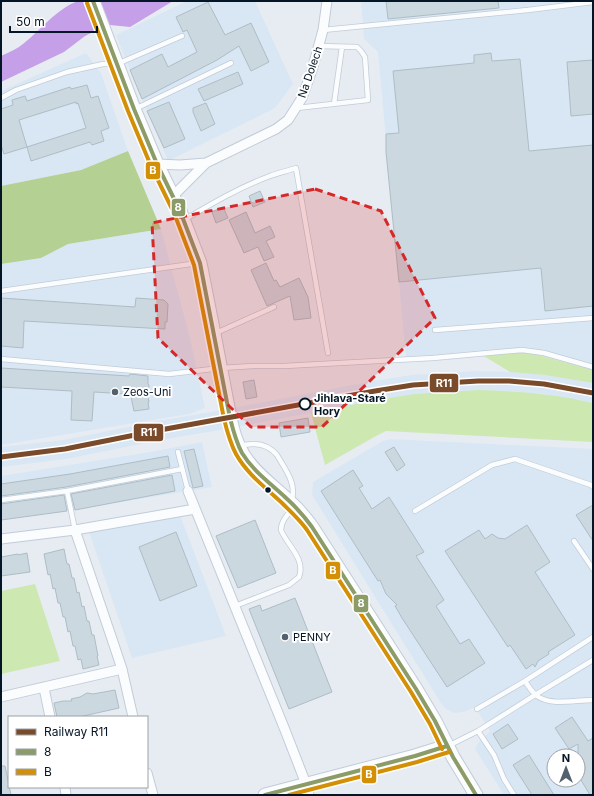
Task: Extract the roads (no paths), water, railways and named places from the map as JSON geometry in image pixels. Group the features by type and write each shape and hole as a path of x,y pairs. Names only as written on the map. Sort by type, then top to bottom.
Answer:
{"main road":[{"path":"93,1 134,109 157,164 173,196 200,263 232,430 239,447 243,455 255,470 293,504 312,528 400,664 427,708 447,746 476,795"},
{"path":"265,795 308,789 447,746"}],"street":[{"name":"Na Dolech","path":"173,196 206,163 276,129 288,120 302,98 312,70 323,30 327,1"},
{"name":"Na Dolech","path":"157,164 206,163"},
{"path":"188,491 308,789"},
{"path":"1,539 75,530 195,509"},
{"path":"75,530 122,670 133,716"},
{"path":"1,697 122,670"},
{"path":"44,688 50,716"},
{"path":"148,777 152,795"}],"lane":[{"path":"323,30 593,2"},
{"path":"1,98 16,90 67,72 103,64 182,36"},
{"path":"295,108 368,100 365,57 362,51 356,48 319,46"},
{"path":"334,104 342,47"},
{"path":"134,109 231,63"},
{"path":"183,221 204,208 239,190 269,176 296,168 328,353"},
{"path":"1,291 200,263"},
{"path":"214,334 274,307"},
{"path":"435,330 593,318"},
{"path":"1,359 169,374 221,368 433,358 522,350 544,353 593,367"},
{"path":"235,606 289,585 299,577 301,568 298,557 281,530 283,521 293,504 294,495 292,482 277,455 267,446 248,444 239,447"},
{"path":"178,452 188,491"},
{"path":"415,511 492,465 515,459 591,484 593,487"},
{"path":"1,500 67,491 182,469"},
{"path":"67,491 75,530"},
{"path":"574,540 593,569"},
{"path":"477,709 593,637"},
{"path":"447,746 478,731 593,660"},
{"path":"524,681 535,695 544,699 560,702 593,700"},
{"path":"478,731 494,755 504,779 514,795"}],"rail line":[{"name":"R11","path":"1,457 65,449 160,430 413,385 478,381 509,381 544,384 593,393"}],"place":[{"name":"Zeos-Uni","path":"115,392"},
{"name":"Jihlava-Staré Hory","path":"305,404"},
{"name":"PENNY","path":"285,637"}]}
